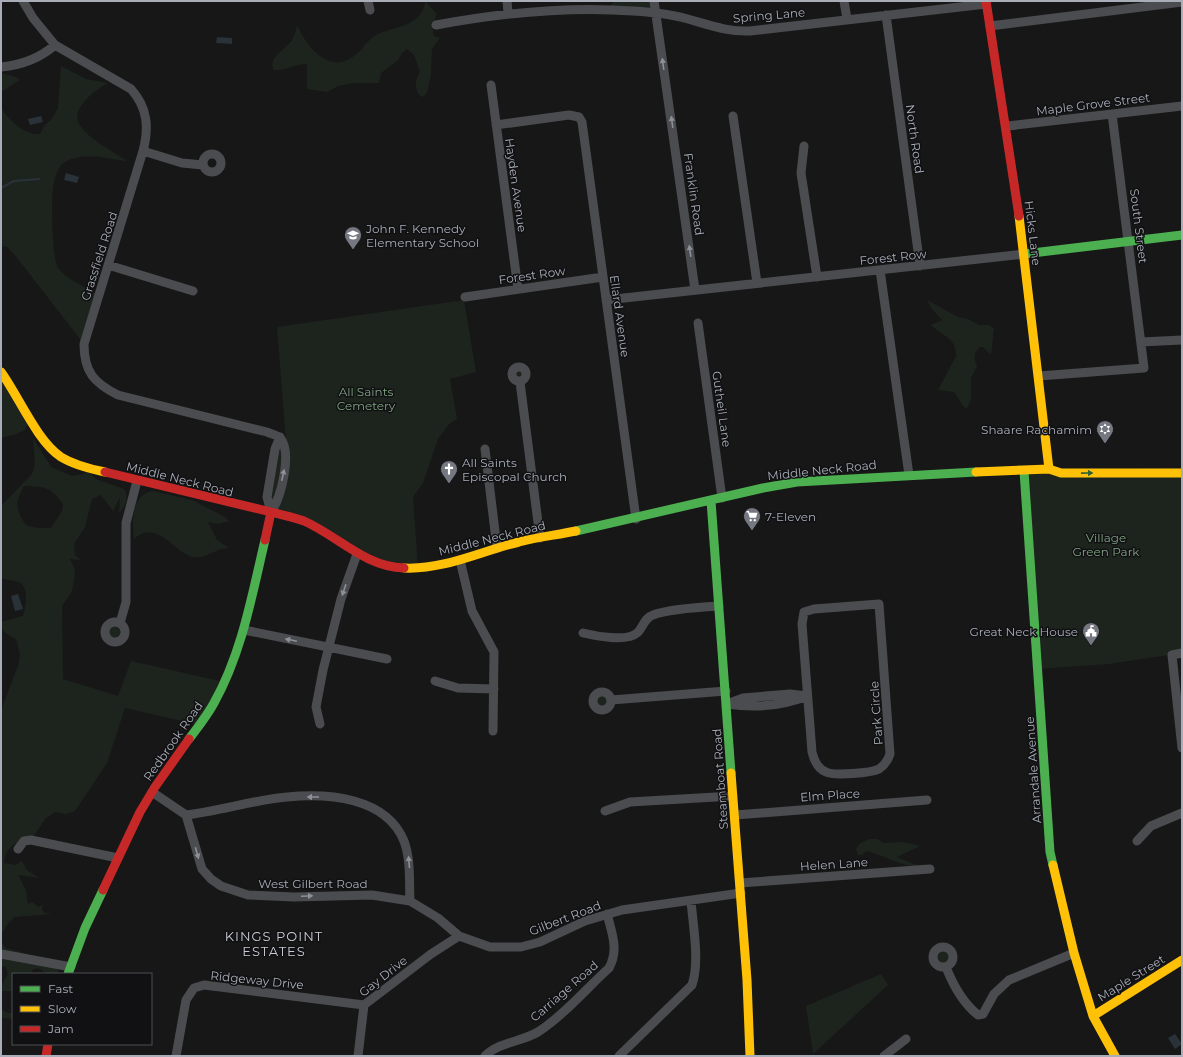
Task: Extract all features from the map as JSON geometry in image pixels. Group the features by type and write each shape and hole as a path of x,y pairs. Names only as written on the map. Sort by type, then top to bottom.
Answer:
{"main road":[{"name":"Hicks Lane","path":"986,3 1008,126 1049,469"},
{"name":"Forest Row","path":"1024,254 1182,235"},
{"name":"Middle Neck Road","path":"1,372 14,390 42,439 49,448 72,463 138,481 304,521 357,554 375,563 403,570 418,569 460,560 497,548 540,538 636,519 722,498 797,482 909,475 1024,471 1049,469 1060,464 1182,465"},
{"name":"Middle Neck Road","path":"1049,469 1061,473 1182,473"},
{"name":"Arrandale Avenue","path":"1024,471 1050,852 1074,953 1092,1016 1115,1056"},
{"name":"Steamboat Road","path":"711,501 741,893 750,1056"},
{"name":"Redbrook Road","path":"69,970 85,928 118,858 152,792 214,704 234,659 244,630 271,512"},
{"name":"Maple Street","path":"1092,1016 1182,960"},
{"path":"46,1056 48,1045"}],"street":[{"name":"Grassfield Road","path":"23,1 33,18 55,45 122,82 136,95 146,118 146,138 143,151 84,344 86,365 91,376 102,387 118,395 267,432 280,437 275,449 267,496 271,512"},
{"path":"507,1 508,13"},
{"path":"604,10 612,1"},
{"name":"Franklin Road","path":"654,1 695,290"},
{"path":"844,1 847,19"},
{"path":"990,26 1182,2"},
{"name":"Spring Lane","path":"436,25 508,13 604,10 634,11 682,18 722,30 736,32 986,3"},
{"name":"North Road","path":"886,15 920,266"},
{"path":"1,67 33,60 44,54 55,45"},
{"name":"Hayden Avenue","path":"491,85 518,289"},
{"name":"Maple Grove Street","path":"1008,126 1182,106"},
{"name":"South Street","path":"1039,376 1144,368 1112,114"},
{"name":"Ellard Avenue","path":"496,125 569,115 579,117 582,122 636,519"},
{"path":"733,116 757,283"},
{"path":"804,146 802,156 802,173 817,277"},
{"path":"143,151 182,163 203,165"},
{"name":"Forest Row","path":"606,300 1024,254"},
{"path":"108,265 193,291"},
{"path":"880,270 909,475"},
{"name":"Forest Row","path":"465,297 603,277"},
{"name":"Gutheil Lane","path":"698,323 722,498"},
{"path":"1141,342 1182,340"},
{"path":"520,382 540,538"},
{"path":"485,449 497,548"},
{"path":"120,623 126,602 126,523 138,481"},
{"path":"320,724 316,707 329,647 341,600 357,554"},
{"path":"460,560 472,611 494,652 493,731"},
{"name":"Park Circle","path":"879,604 891,744 890,754 886,764 878,770 832,774 820,768 813,759 807,696 802,624 804,612 814,609 879,604"},
{"path":"583,633 603,637 633,636 638,633 646,620 653,615 691,608 719,606"},
{"path":"244,630 387,659"},
{"path":"1182,653 1172,655 1182,748"},
{"path":"435,681 458,688 494,689"},
{"path":"611,700 726,691"},
{"path":"727,704 743,698 790,694 807,696"},
{"path":"152,792 186,815 216,811 255,801 288,797 332,797 370,806 386,816 404,840 409,859 410,901"},
{"path":"604,810 630,802 733,796"},
{"name":"Elm Place","path":"735,815 927,800"},
{"path":"1137,841 1151,826 1182,813"},
{"name":"West Gilbert Road","path":"186,815 202,870 211,879 233,891 248,895 263,896 372,895 410,901"},
{"path":"18,849 24,841 31,840 118,858"},
{"name":"Helen Lane","path":"740,883 930,869"},
{"name":"Gilbert Road","path":"410,901 438,918 459,936 490,947 521,947 540,942 585,921 607,914 632,908 741,893"},
{"path":"619,1056 692,985 695,975 695,965 691,900"},
{"name":"Carriage Road","path":"485,1056 492,1050 526,1038 548,1025 609,968 614,959 615,947 607,914"},
{"name":"Gay Drive","path":"358,1056 364,1005 431,954 459,936"},
{"path":"946,967 956,988 971,1010 978,1015 983,1014 994,994 1009,980 1074,953"},
{"path":"1,954 69,970"},
{"name":"Ridgeway Drive","path":"176,1056 186,1000 194,988 204,985 364,1005"},
{"path":"884,1056 906,1040"}],"green space":[{"path":"425,1 437,14 432,26 434,36 440,38 432,49 431,74 427,93 423,97 417,92 416,86 416,81 420,72 414,55 407,49 402,53 398,60 381,73 379,83 353,83 338,86 327,92 307,89 307,64 274,70 273,61 275,57 292,40 297,25 307,42 320,56 336,62 345,61 357,54 376,35 413,21 423,10"},
{"path":"614,1 652,1 654,12 609,8"},
{"path":"61,66 86,79 108,83 86,100 78,112 77,118 79,124 88,134 127,161 88,156 73,159 62,164 56,174 54,182 52,196 52,230 54,253 58,268 72,280 99,295 84,344 14,254 7,247 1,246 1,108 9,118 23,130 34,134 40,134 45,125 52,119 58,108"},
{"path":"1,73 16,77 20,80 1,92"},
{"name":"All Saints Cemetery","path":"464,300 476,372 450,379 457,419 449,424 438,439 423,483 413,497 418,569 404,569 272,512 287,455 277,327"},
{"path":"927,300 958,317 968,319 979,325 989,325 994,328 991,355 983,347 980,347 975,353 977,366 971,378 971,399 967,409 963,406 954,392 938,390 956,356 956,350 948,338 931,325 942,320 932,309"},
{"path":"517,368 521,368 525,374 521,380 517,380 513,376 513,372"},
{"path":"1,380 9,389 27,425 25,430 14,435 1,438"},
{"path":"33,438 51,467 72,476 84,474 87,470 96,479 124,489 126,492 125,505 119,513 120,497 113,511 101,495 92,499 85,527 74,544 75,555 80,560 70,559 74,567 75,574 72,591 62,606 63,679 118,696 131,661 224,682 200,725 125,708 107,763 75,811 66,814 55,812 46,818 31,840 16,843 9,849 5,858 4,863 15,865 22,861 27,870 39,878 18,875 26,890 28,904 32,902 38,907 45,904 42,907 42,910 45,913 53,914 15,917 9,922 1,935 1,710 19,663 20,654 16,639 8,635 1,628 1,622 23,616 26,594 25,589 20,583 1,578 1,506 32,474 35,463","holes":["24,486 42,487 51,491 63,504 62,511 51,528 37,528 26,525 20,515 18,510 19,497"]},
{"path":"280,440 284,457 272,509 269,496"},
{"name":"Village Green Park","path":"1182,468 1182,653 1109,664 1037,669 1024,471"},
{"path":"153,491 192,500 225,517 229,521 219,524 208,522 217,540 229,548 220,549 204,556 194,557 187,555 158,534 151,532 142,533 134,539 134,510 140,498 146,493"},
{"path":"111,624 117,624 122,629 120,638 117,640 111,640 106,635 106,629"},
{"path":"602,693 609,698 610,701 605,708 602,709 595,704 594,701 599,694"},
{"path":"870,839 877,839 884,843 903,842 920,846 897,857 921,867 899,863 866,851 862,855 858,855 856,849 860,843"},
{"path":"1,938 2,943 6,948 27,954 58,969 59,973 47,973 41,969 37,969 32,970 31,973 12,973 12,991 1,991 1,986 8,974 6,967 1,966"},
{"path":"943,949 949,951 951,957 949,963 943,965 937,963 935,957 937,951"},
{"path":"881,974 888,985 813,1054 806,1006"},
{"path":"1,1009 8,1013 12,1013 12,1019 1,1018"}],"shaded area":[{"path":"217,37 232,38 232,44 216,43"},
{"path":"41,116 43,122 30,125 28,119"},
{"path":"66,173 79,177 77,183 64,180"},
{"path":"18,594 23,609 15,611 11,596"},
{"path":"1175,1034 1182,1044 1175,1049 1168,1038"}],"waterway":[{"path":"1,188 14,181 39,179"}],"traffic: fast":[{"path":"1024,254 1182,235"},
{"path":"1024,471 1050,852 1053,865"},
{"path":"576,531 763,488 797,482 976,472"},
{"path":"711,501 731,773"},
{"path":"189,739 211,708 224,684 232,664 251,603 265,540"},
{"path":"68,973 85,928 103,890"}],"traffic: slow":[{"path":"1019,216 1049,469"},
{"path":"1,372 36,430 52,450 71,462 105,472"},
{"path":"976,472 1049,469 1061,473 1182,473"},
{"path":"404,568 419,568 448,563 519,542 576,531"},
{"path":"731,773 747,980 750,1056"},
{"path":"1053,865 1074,953 1093,1016 1115,1056"},
{"path":"1093,1016 1182,960"}],"traffic: jam":[{"path":"986,1 1019,216"},
{"path":"105,472 271,512 265,540"},
{"path":"271,512 304,521 364,557 390,566 404,568"},
{"path":"103,890 140,812 155,787 189,739"},
{"path":"46,1056 48,1045"}],"place":[{"name":"John F. Kennedy Elementary School","path":"353,250"},
{"name":"Shaare Rachamim","path":"1105,444"},
{"name":"All Saints Episcopal Church","path":"449,484"},
{"name":"7-Eleven","path":"752,531"},
{"name":"Great Neck House","path":"1091,646"}],"district":[{"name":"KINGS POINT ESTATES","path":"274,944"}]}
